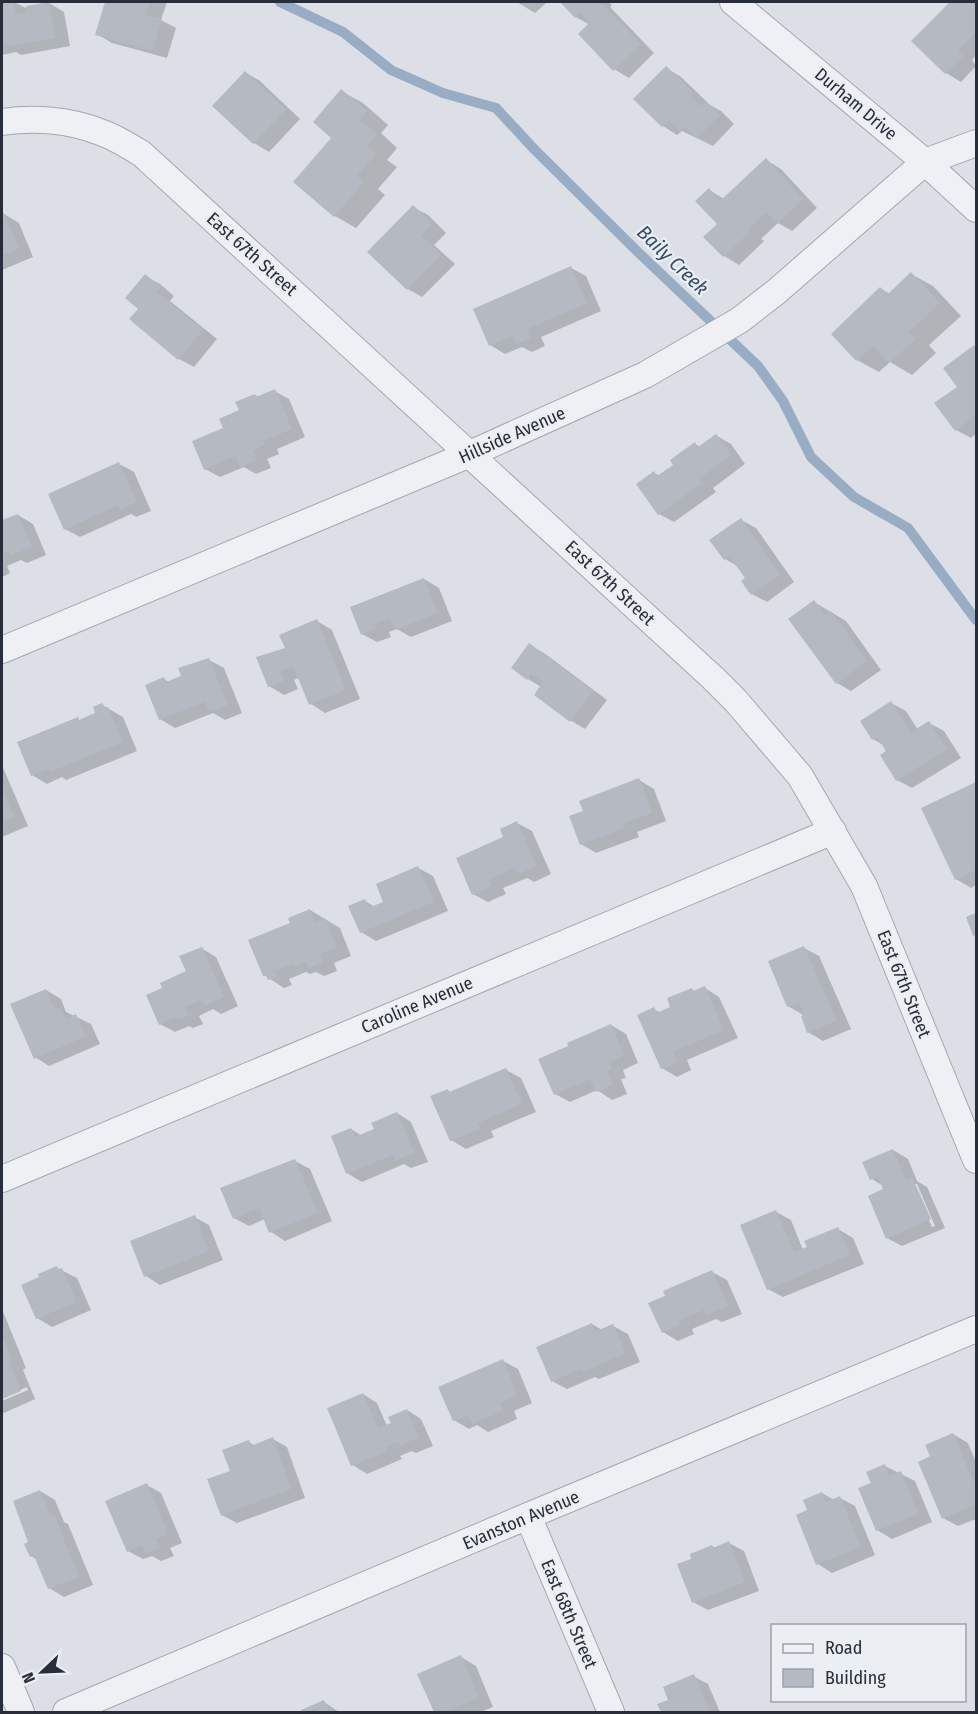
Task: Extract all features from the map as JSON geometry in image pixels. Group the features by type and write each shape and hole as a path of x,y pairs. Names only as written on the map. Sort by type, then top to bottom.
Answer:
{"street":[{"name":"Durham Drive","path":"733,2 925,162 976,208"},
{"name":"East 67th Street","path":"2,122 45,120 89,128 122,142 151,161 736,701 800,776 864,886 976,1160"},
{"name":"Hillside Avenue","path":"2,650 470,454 611,391 704,342 740,320 776,292 925,162 976,143"},
{"name":"Caroline Avenue","path":"2,1179 833,831"},
{"name":"Evanston Avenue","path":"66,1713 528,1516 976,1329"},
{"name":"East 68th Street","path":"528,1516 611,1713"},
{"path":"2,1667 21,1713"}],"building":[{"path":"2,2 14,2 16,15 27,12 26,6 49,2 56,38 5,47 4,43 2,44"},
{"path":"105,2 150,2 146,15 162,19 152,51 95,35"},
{"path":"600,2 641,44 613,71 578,34 589,23 580,13 575,18 561,3"},
{"path":"950,2 976,2 976,32 958,50 964,56 945,74 911,41"},
{"path":"666,66 693,92 690,96 701,106 706,101 720,115 697,138 685,127 680,132 669,120 662,127 633,99"},
{"path":"245,71 286,110 253,144 212,106"},
{"path":"341,89 367,111 360,120 377,134 367,146 376,154 357,176 364,182 334,217 293,182 331,138 313,122"},
{"path":"766,158 803,199 777,224 766,212 748,229 750,232 723,257 703,237 717,224 695,201 709,188 720,201"},
{"path":"413,205 432,224 421,235 441,255 407,290 367,252"},
{"path":"4,213 19,248 2,256 2,214"},
{"path":"571,266 587,303 527,329 531,338 516,345 512,336 489,346 473,309"},
{"path":"911,272 940,303 909,332 916,339 889,363 873,346 856,361 831,334 880,287 888,294"},
{"path":"145,274 161,287 157,292 203,330 178,360 129,319 138,309 125,298"},
{"path":"974,345 976,348 976,415 955,431 934,403 957,387 943,368"},
{"path":"275,389 292,429 263,441 265,445 253,451 257,460 240,467 235,456 204,470 192,441 223,428 219,419 239,410 235,402"},
{"path":"716,434 731,455 699,479 702,483 658,515 636,484 654,471 657,476 673,465 670,460 695,442 698,447"},
{"path":"119,462 137,502 120,510 118,505 64,530 48,494"},
{"path":"18,514 32,547 11,555 9,551 2,554 2,520"},
{"path":"741,518 780,574 751,595 741,581 745,578 729,556 724,560 709,540"},
{"path":"424,578 438,613 395,630 390,618 375,624 377,628 361,635 350,607"},
{"path":"814,600 825,615 831,611 867,661 836,684 788,619"},
{"path":"317,619 346,690 309,705 293,666 280,672 284,681 268,687 256,657 285,648 279,635"},
{"path":"529,643 593,691 570,722 534,695 543,682 531,674 527,680 511,668"},
{"path":"209,658 228,705 209,712 205,702 159,720 145,685 164,677 166,682 181,676 178,668"},
{"path":"891,701 911,732 929,721 947,749 896,781 880,755 886,751 877,737 872,740 860,721"},
{"path":"102,703 105,708 108,707 123,742 50,772 49,769 31,776 17,742 78,717 79,720 95,713 93,707"},
{"path":"639,778 652,813 623,824 625,828 580,845 569,816 583,811 579,801"},
{"path":"976,782 976,870 955,880 921,808"},
{"path":"2,788 14,817 2,823"},
{"path":"517,821 537,866 518,874 515,868 489,880 492,886 472,895 456,858 503,837 500,829"},
{"path":"418,866 434,902 360,933 348,906 365,899 368,908 383,902 376,884"},
{"path":"310,909 315,922 325,918 337,948 320,954 323,962 308,969 306,962 294,967 293,964 275,971 278,977 268,980 266,975 263,976 248,940 290,923 288,918"},
{"path":"976,913 976,935 973,936 966,917"},
{"path":"804,946 837,1021 807,1033 799,1002 787,1007 768,961"},
{"path":"202,947 224,997 205,1006 202,1000 185,1007 189,1015 177,1020 176,1017 159,1025 146,995 162,988 160,983 186,971 179,956"},
{"path":"705,986 724,1030 673,1052 678,1062 661,1069 637,1015 654,1007 657,1013 670,1007 667,998 692,988 693,991"},
{"path":"46,989 55,1009 61,1007 66,1019 76,1014 86,1036 34,1059 10,1004"},
{"path":"611,1024 624,1055 609,1062 612,1069 607,1071 613,1085 596,1092 590,1079 554,1095 538,1059 568,1046 567,1043"},
{"path":"506,1068 522,1104 478,1123 481,1129 450,1141 430,1096 448,1089 449,1092"},
{"path":"397,1112 414,1153 395,1161 393,1155 346,1174 331,1136 351,1128 355,1137 374,1129 371,1123"},
{"path":"893,1149 906,1180 912,1177 931,1219 886,1239 868,1196 883,1189 878,1177 870,1180 862,1162"},
{"path":"295,1159 318,1213 269,1233 259,1208 233,1219 220,1188"},
{"path":"776,1210 794,1252 807,1247 804,1241 838,1227 850,1255 767,1290 740,1225"},
{"path":"195,1215 209,1251 144,1277 130,1241"},
{"path":"57,1266 58,1269 62,1268 77,1302 36,1319 21,1285"},
{"path":"712,1270 728,1306 706,1315 704,1310 678,1321 680,1325 662,1333 648,1303 665,1296 663,1291"},
{"path":"592,1323 596,1331 613,1324 626,1353 583,1372 581,1369 551,1382 536,1347"},
{"path":"2,1334 12,1360 9,1361 21,1391 2,1399"},
{"path":"503,1359 518,1395 500,1403 503,1411 472,1424 468,1415 453,1421 438,1387"},
{"path":"363,1393 378,1428 391,1423 388,1417 407,1409 419,1438 386,1447 388,1451 351,1466 327,1408"},
{"path":"953,1433 976,1487 976,1504 942,1519 918,1462 930,1456 925,1445"},
{"path":"273,1437 291,1489 221,1516 207,1479 230,1471 222,1450 249,1440 251,1446"},
{"path":"885,1464 889,1476 901,1471 918,1514 876,1531 858,1488 871,1483 866,1472"},
{"path":"147,1483 168,1534 156,1539 160,1548 145,1554 142,1545 127,1552 105,1501"},
{"path":"40,1490 51,1515 54,1514 79,1577 48,1589 34,1556 30,1557 24,1544 28,1542 13,1501"},
{"path":"822,1492 826,1502 840,1496 861,1547 816,1565 796,1515 807,1510 803,1500"},
{"path":"729,1541 745,1582 692,1603 677,1564 691,1559 690,1554"},
{"path":"461,1655 479,1698 446,1712 434,1712 417,1674"},
{"path":"694,1674 710,1712 661,1712 657,1704 668,1700 663,1687"},
{"path":"324,1700 329,1711 333,1712 302,1712 301,1710"}],"waterway":[{"name":"Baily Creek","path":"280,2 343,32 391,70 443,93 496,108 640,254 758,366 783,401 811,457 854,497 908,528 976,620"}]}
